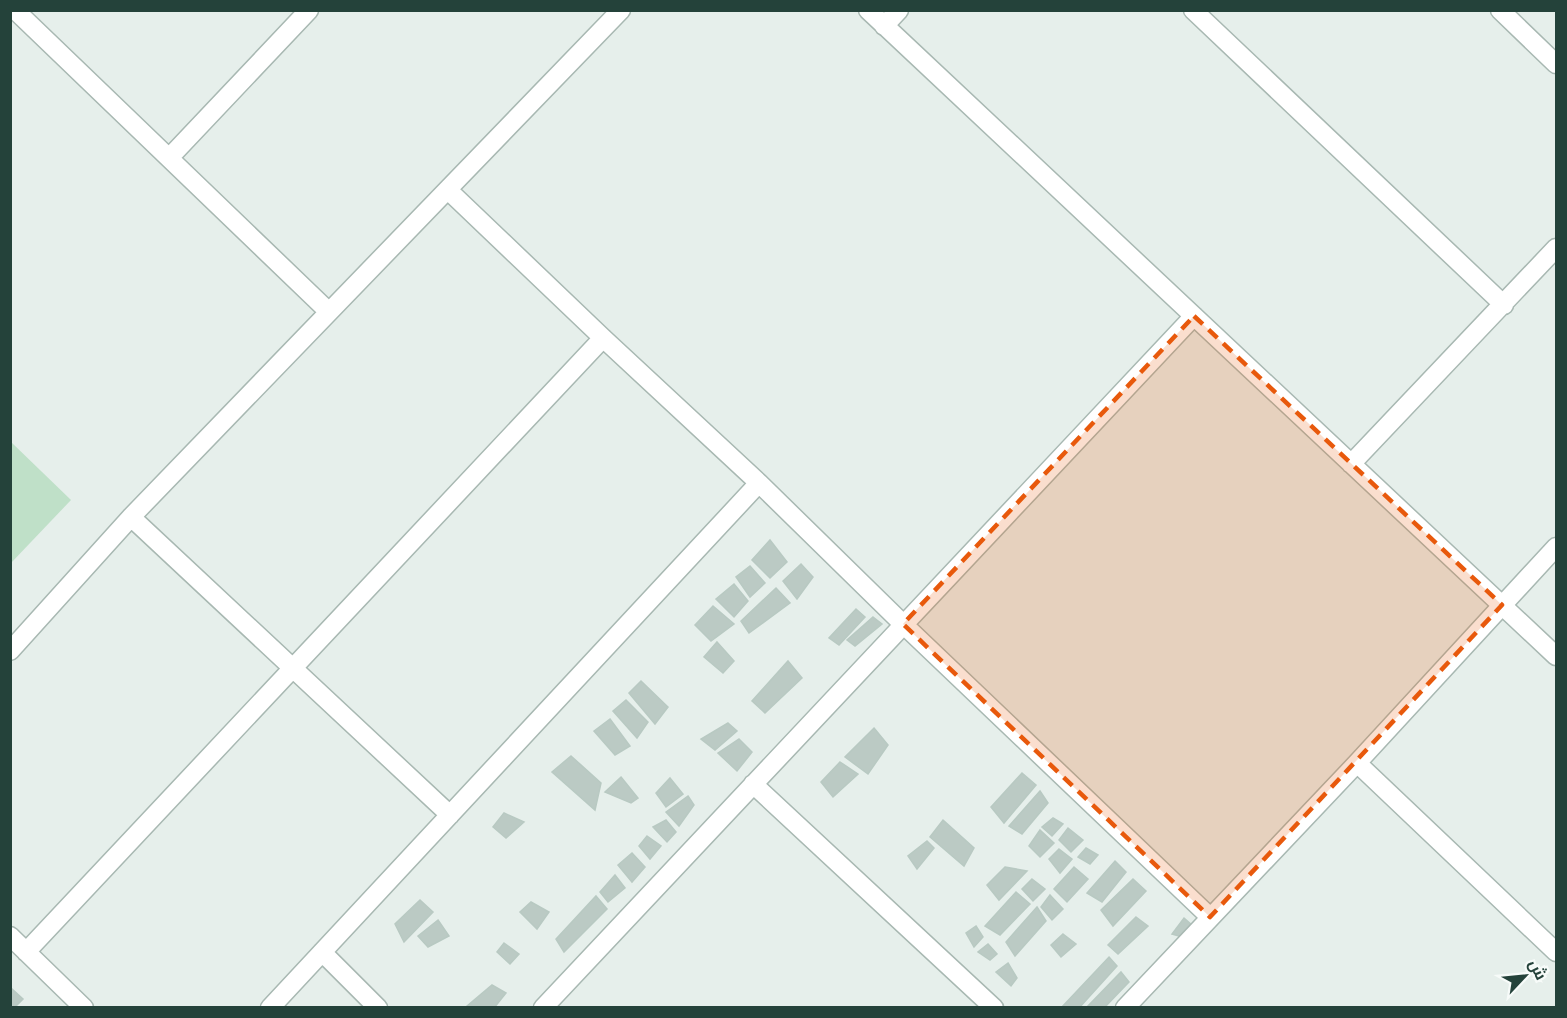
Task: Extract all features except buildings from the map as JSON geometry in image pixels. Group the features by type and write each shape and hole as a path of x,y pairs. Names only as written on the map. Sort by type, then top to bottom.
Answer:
{"street":[{"path":"15,10 329,312"},
{"path":"169,158 309,10"},
{"path":"10,651 131,517 621,10"},
{"path":"868,10 1557,656"},
{"path":"884,26 899,10"},
{"path":"1194,10 1504,305"},
{"path":"1500,10 1557,64"},
{"path":"448,190 759,483 903,624 1210,916"},
{"path":"1351,464 1557,248"},
{"path":"543,1008 1194,316"},
{"path":"26,951 603,338"},
{"path":"270,1008 759,483"},
{"path":"131,517 450,814"},
{"path":"1125,1008 1557,547"},
{"path":"1357,763 1557,951"},
{"path":"753,784 994,1008"},
{"path":"10,936 84,1008"},
{"path":"322,952 378,1008"}],"highlighted area":[{"path":"1194,316 1502,605 1210,917 903,624"}],"green space":[{"path":"11,442 71,500 10,563"}]}
